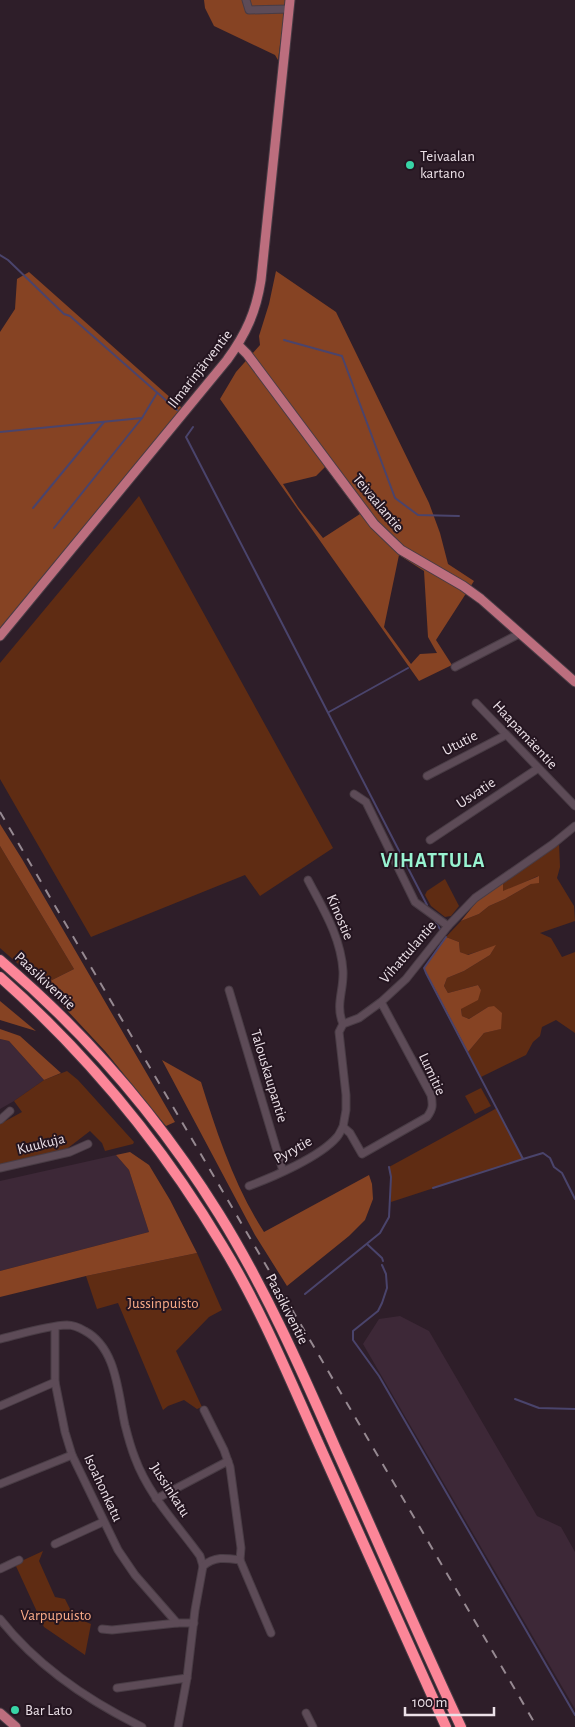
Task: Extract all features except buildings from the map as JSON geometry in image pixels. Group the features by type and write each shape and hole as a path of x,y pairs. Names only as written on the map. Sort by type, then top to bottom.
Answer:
{"highway":[{"name":"Paasikiventie","path":"0,960 61,1016 94,1050 156,1123 218,1213 248,1265 292,1351 462,1727"},
{"name":"Paasikiventie","path":"0,977 53,1026 121,1101 169,1164 223,1247 279,1355 446,1727"}],"main road":[{"name":"Ilmarinjärventie","path":"0,636 238,345 246,331 253,314 261,280 290,4"},
{"name":"Teivaalantie","path":"238,345 247,354 374,524 389,540 414,559 481,599 575,682"},
{"path":"0,1713 14,1726"}],"street":[{"path":"246,0 249,10 290,4"},
{"path":"455,667 520,634"},
{"name":"Haapamäentie","path":"476,703 537,769 575,806"},
{"name":"Ututie","path":"427,776 506,735"},
{"name":"Usvatie","path":"430,840 537,769"},
{"path":"354,794 366,802 415,902 448,926"},
{"name":"Vihattulantie","path":"343,1024 359,1018 381,1002 406,979 448,926 475,898 553,844 575,826"},
{"name":"Kinostie","path":"308,880 335,933 340,952 343,971 338,1007 343,1024"},
{"name":"Talouskaupantie","path":"229,990 284,1171"},
{"name":"Lumitie","path":"343,1127 350,1133 362,1154 427,1117 431,1111 433,1104 431,1096 381,1002"},
{"path":"343,1024 339,1032 346,1095 343,1127"},
{"path":"0,1120 10,1112"},
{"name":"Pyrytie","path":"249,1186 284,1171 318,1153 337,1137 343,1127"},
{"name":"Kuukuja","path":"0,1168 70,1152 88,1144"},
{"name":"Jussinkatu","path":"0,1339 67,1325 79,1328 94,1336 104,1347 115,1374 125,1427 142,1476 156,1499 200,1556 203,1566"},
{"name":"Isoahonkatu","path":"55,1327 55,1382 72,1455 118,1550 135,1575 177,1623"},
{"path":"0,1406 55,1382"},
{"path":"204,1410 228,1462 241,1548 240,1560 271,1633"},
{"path":"0,1484 72,1455"},
{"path":"156,1499 228,1462"},
{"path":"55,1544 103,1522"},
{"path":"178,1727 203,1566 212,1559 217,1558 240,1560"},
{"path":"0,1569 19,1560"},
{"path":"0,1619 22,1645 43,1664 100,1706 142,1727"},
{"path":"102,1629 112,1630 194,1623"},
{"path":"117,1688 187,1678"},
{"path":"306,1713 313,1727"}],"shaded area":[{"path":"204,0 286,0 278,60 275,55 214,26 205,8"},
{"path":"276,271 336,312 429,503 440,533 448,564 474,581 436,640 452,665 419,681 220,399 236,372 260,345 259,336 269,304","holes":["325,467 360,514 323,538 298,507 283,484 316,476","399,555 424,571 428,637 437,653 420,654 411,664 384,627"]},
{"path":"29,272 182,408 0,628 0,332 15,309 17,279"},
{"path":"0,824 175,1122 166,1126 105,1051 49,991 48,982 74,969 0,846"},
{"path":"539,876 539,883 531,884 489,906 479,914 461,921 478,900 503,883 503,891"},
{"path":"446,937 459,942 460,952 468,955 496,945 490,955 464,971 447,978 444,986 448,993 478,985 481,990 478,1000 461,1009 462,1016 469,1019 488,1007 494,1006 502,1013 501,1029 484,1033 468,1052 424,968"},
{"path":"0,1001 36,1031 0,1020"},
{"path":"0,1029 20,1036 61,1073 44,1080 9,1041 0,1039"},
{"path":"0,1039 9,1041 44,1080 0,1109"},
{"path":"162,1060 201,1082 220,1140 244,1197 264,1232 369,1175 373,1199 365,1220 349,1236 287,1286 255,1235"},
{"path":"130,1152 149,1165 170,1200 197,1253 86,1276 0,1297 0,1271 149,1232 129,1170 116,1155"},
{"path":"116,1155 129,1170 149,1232 0,1271 0,1181"},
{"path":"400,1316 429,1331 537,1516 561,1527 575,1552 575,1709 363,1344 379,1319"}],"green space":[{"path":"139,496 333,848 260,896 245,875 91,937 0,779 0,663"},
{"path":"559,843 560,867 557,878 574,906 575,921 540,933 551,938 562,957 575,952 575,1033 556,1020 542,1027 540,1036 533,1042 526,1055 481,1077 468,1052 484,1033 500,1029 488,1007 469,1019 462,1016 461,1009 481,990 478,985 448,993 444,986 447,978 464,971 490,955 495,946 467,955 460,952 459,942 446,937 461,921 479,914 489,906 531,884 538,876 503,892 503,883"},
{"path":"0,846 74,969 48,982 49,991 0,948"},
{"path":"445,879 459,906 451,916 445,917 431,906 425,895 427,891"},
{"path":"67,1071 78,1080 134,1142 133,1144 105,1151 102,1143 90,1131 64,1151 0,1166 0,1124 22,1112 14,1101 44,1080"},
{"path":"481,1088 491,1106 475,1114 465,1096"},
{"path":"497,1108 523,1159 391,1202 389,1167"},
{"name":"Jussinpuisto","path":"197,1253 222,1310 209,1317 176,1351 202,1407 197,1409 184,1400 163,1410 118,1303 97,1309 86,1276"},
{"name":"Varpupuisto","path":"43,1551 39,1561 55,1597 65,1599 74,1617 91,1624 85,1655 44,1627 15,1564"}],"waterway":[{"path":"0,255 8,260 64,314 70,316 177,410"},
{"path":"284,340 342,356 395,498 418,515 459,516"},
{"path":"54,528 142,418 157,393"},
{"path":"0,432 142,418"},
{"path":"33,508 104,422"},
{"path":"193,427 186,437 427,905"},
{"path":"329,712 408,668"},
{"path":"435,921 440,929"},
{"path":"446,937 424,968 426,973 523,1159 543,1153 550,1158 554,1167 562,1173 575,1199"},
{"path":"433,1188 523,1159"},
{"path":"305,1294 380,1233 389,1217 391,1177 389,1167"},
{"path":"367,1244 383,1261"},
{"path":"382,1265 386,1274 387,1288 382,1303 378,1311 353,1331 353,1340 379,1376 575,1715"},
{"path":"515,1399 539,1408 575,1409"}],"railway":[{"path":"0,812 537,1727"}],"place":[{"name":"Teivaalan kartano","path":"410,165"},
{"name":"Bar Lato","path":"15,1710"}],"district":[{"name":"VIHATTULA","path":"433,861"}]}
